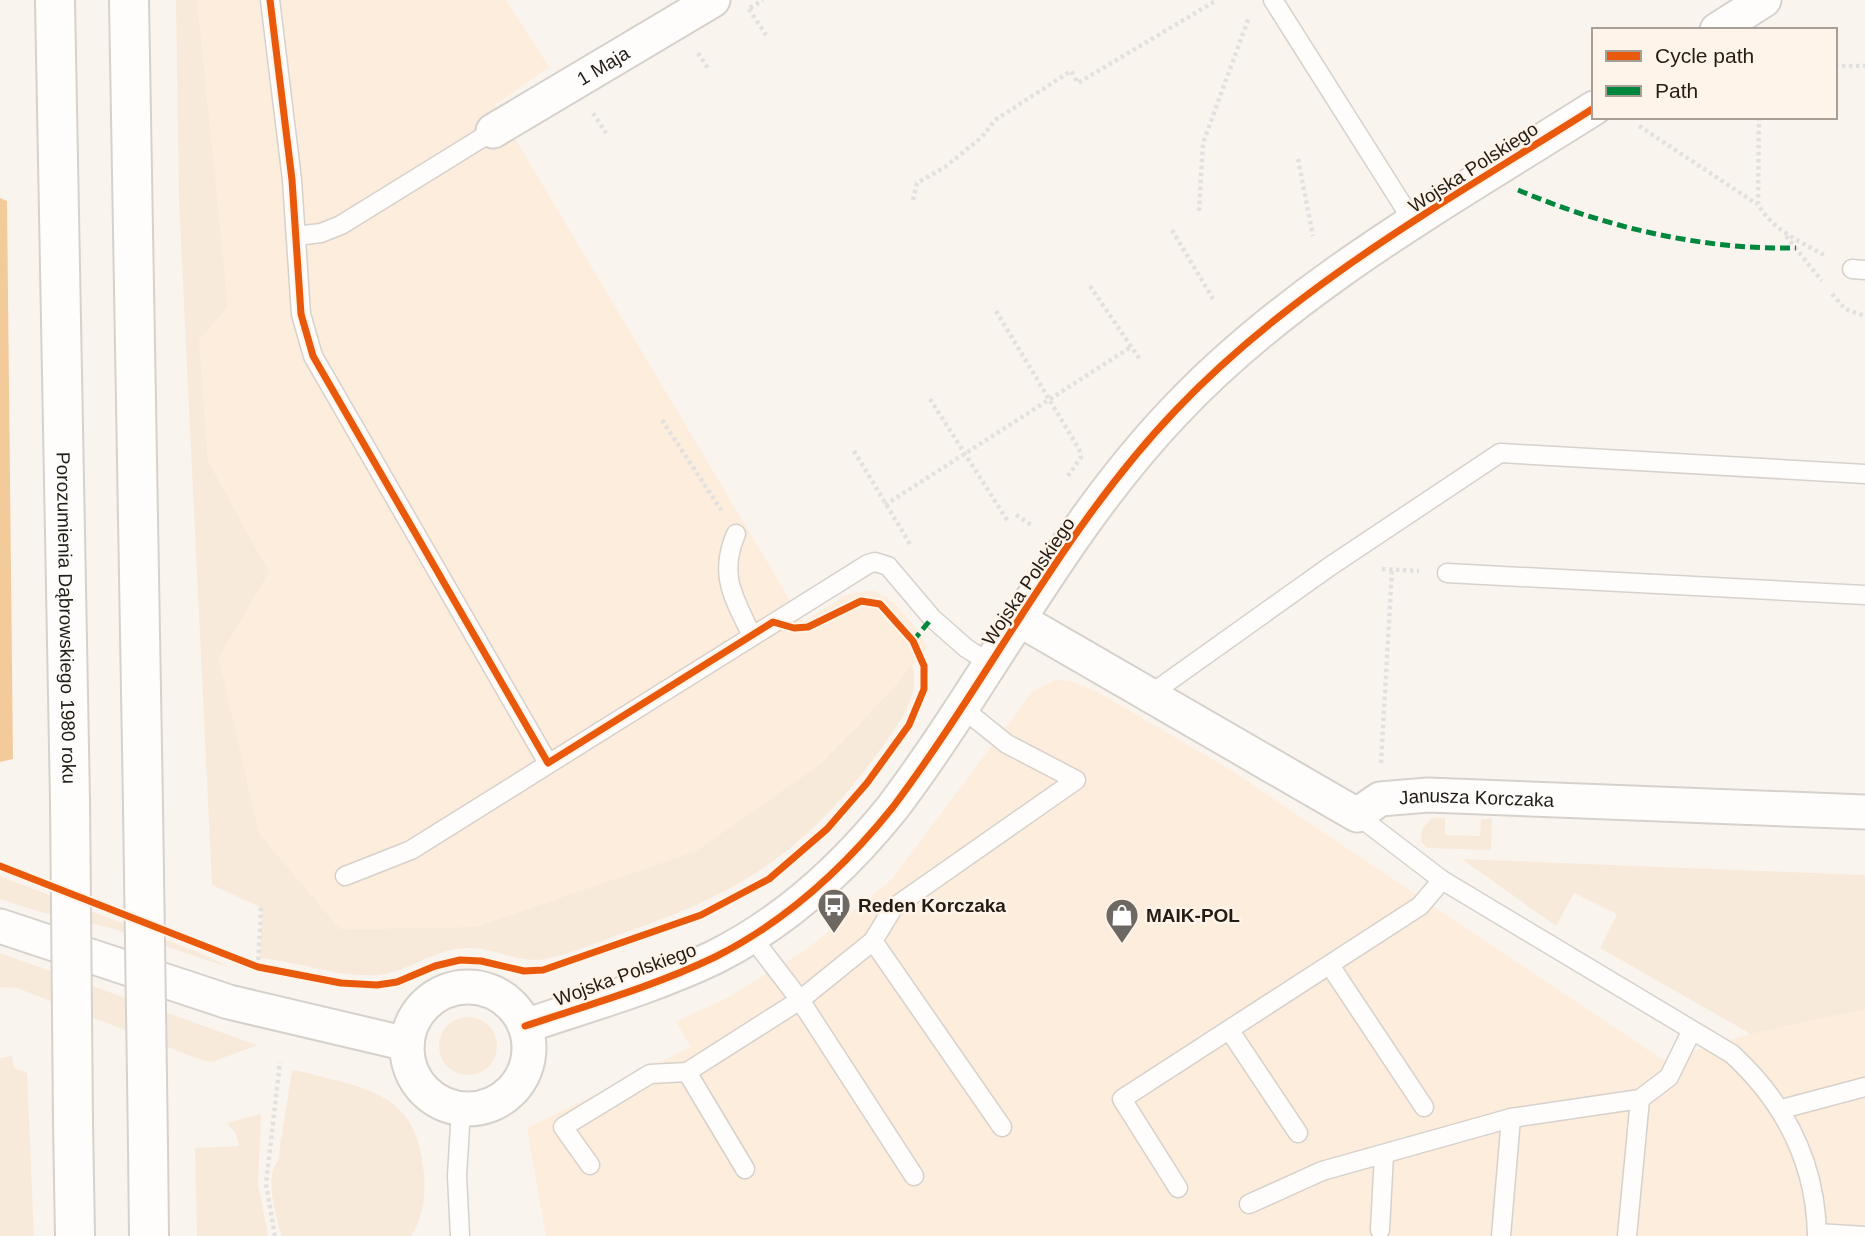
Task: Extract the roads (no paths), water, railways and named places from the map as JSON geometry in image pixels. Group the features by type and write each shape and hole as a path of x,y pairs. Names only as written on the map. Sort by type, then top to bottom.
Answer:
{"main road":[{"name":"Porozumienia Dąbrowskiego 1980 roku","path":"55,0 75,1236"},
{"path":"129,0 149,1236"}],"street":[{"name":"1 Maja","path":"492,131 713,0"},
{"path":"1720,28 1764,0"},
{"name":"Wojska Polskiego","path":"525,1026 654,982 713,958 751,936 823,883 864,843 913,781 1112,486 1173,412 1265,326 1414,223 1592,109"},
{"path":"1020,620 1357,815"},
{"name":"Janusza Korczaka","path":"1357,815 1380,799 1428,795 1865,812"},
{"path":"0,926 229,1002 407,1044"},
{"path":"458,987 479,987 499,995 515,1008 525,1026 529,1046 526,1067 516,1085 501,1099 482,1107 461,1108 443,1104 428,1094 416,1080 408,1063 407,1044 411,1024 422,1006 438,993 458,987"}],"lane":[{"path":"270,0 291,168 302,314 313,356 548,763"},
{"path":"1273,0 1414,223"},
{"path":"296,236 321,233 341,225 492,131"},
{"path":"1148,696 1329,567 1500,453 1865,474"},
{"path":"736,534 728,554 727,570 731,593 752,636"},
{"path":"345,876 411,849 875,562 893,570 932,618 966,648 991,664"},
{"path":"1447,573 1865,595"},
{"path":"590,1165 563,1127 649,1074 687,1072 800,1000 873,941 893,908 1076,780 1007,744 962,708"},
{"path":"1357,815 1442,880 1691,1032 1732,1054 1759,1079 1782,1109 1807,1169 1817,1234 1865,1236"},
{"path":"1178,1188 1122,1099 1331,967 1420,906 1442,880"},
{"path":"751,936 800,1000 914,1176"},
{"path":"873,941 1002,1127"},
{"path":"1331,967 1424,1107"},
{"path":"1230,1031 1298,1133"},
{"path":"1248,1204 1322,1171 1511,1118 1640,1099 1669,1077 1691,1032"},
{"path":"687,1072 745,1169"},
{"path":"1782,1109 1865,1087"},
{"path":"1627,1236 1640,1099"},
{"path":"460,1236 457,1177 461,1108"},
{"path":"1501,1236 1511,1118"},
{"path":"1380,1230 1384,1154"}],"place":[{"name":"Reden Korczaka","path":"834,935"},
{"name":"MAIK-POL","path":"1122,945"}]}
